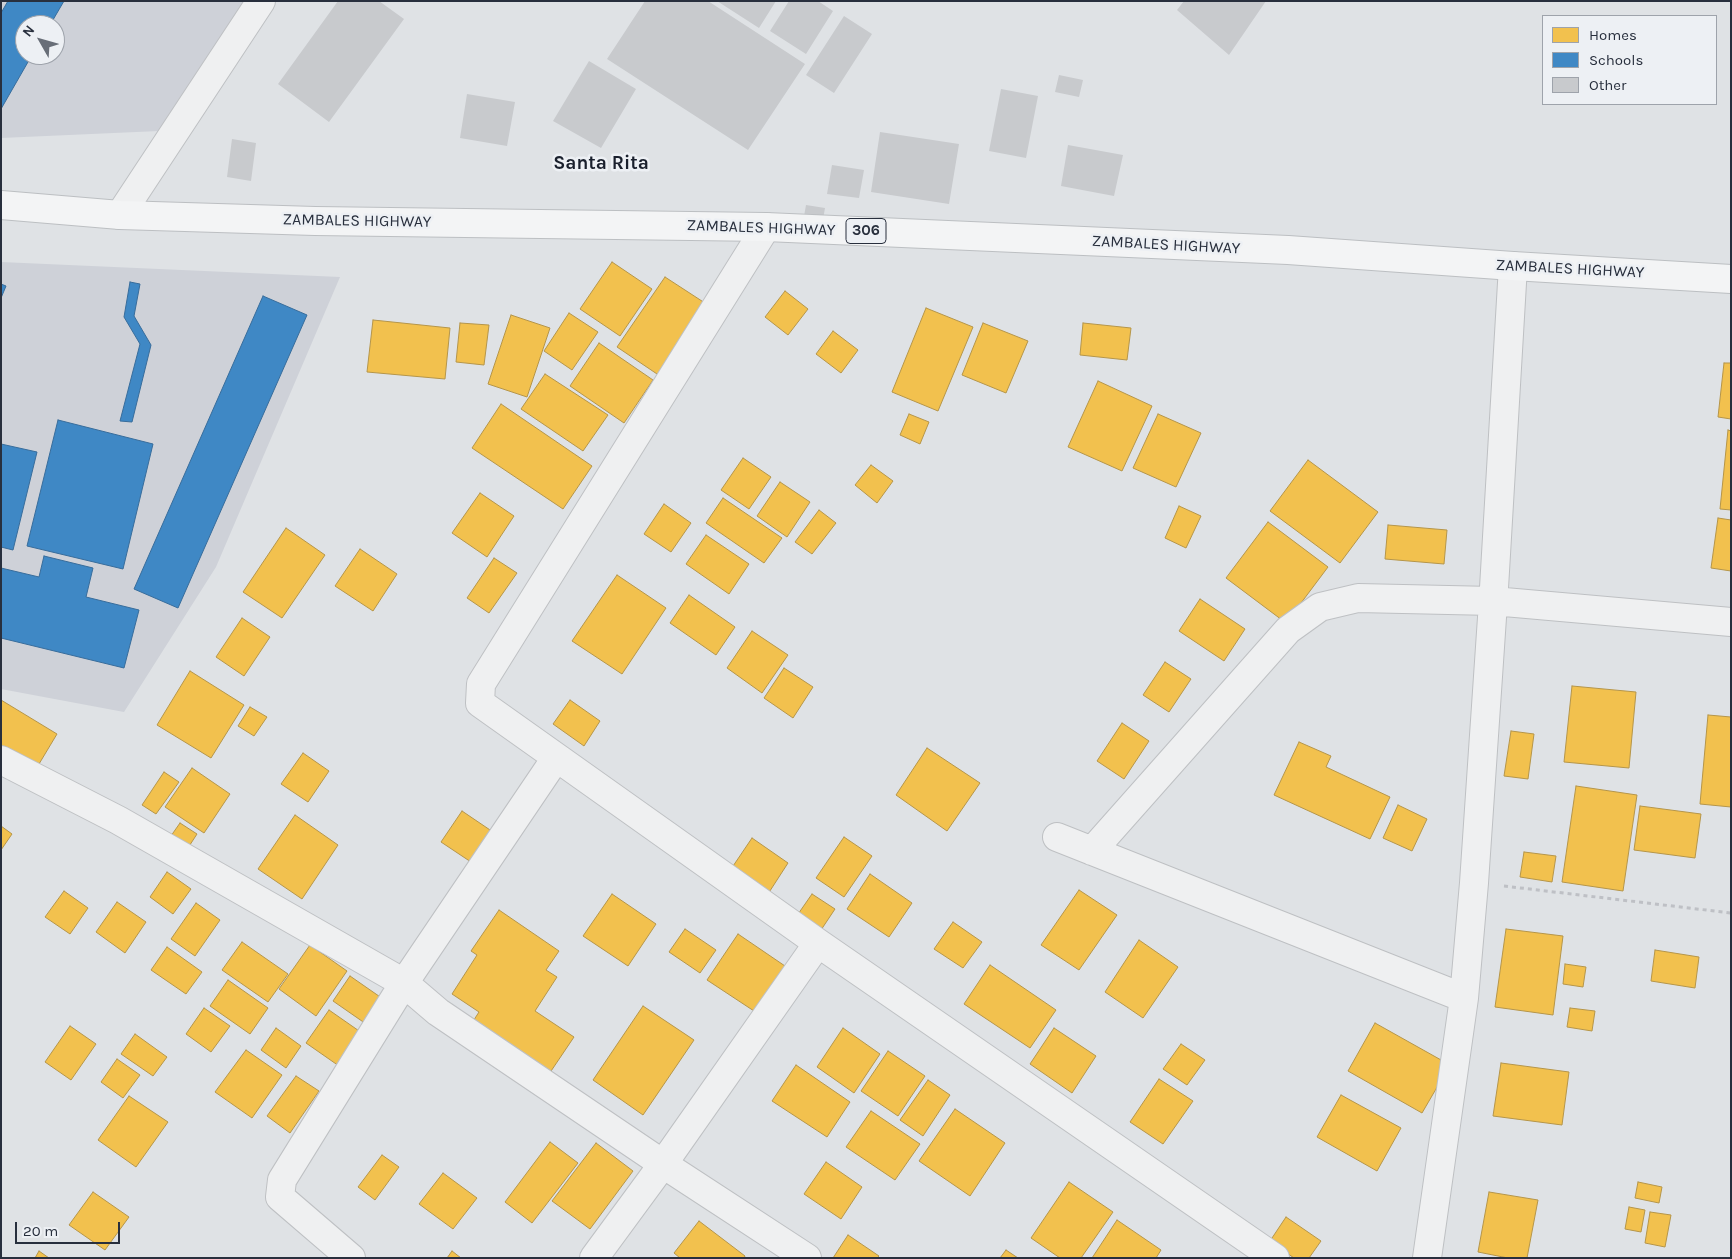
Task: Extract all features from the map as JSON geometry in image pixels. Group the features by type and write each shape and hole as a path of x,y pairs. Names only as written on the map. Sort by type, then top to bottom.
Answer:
{"main road":[{"name":"ZAMBALES HIGHWAY","path":"1,205 120,215 315,221 766,227 1288,250 1731,279"}],"street":[{"path":"120,215 261,1"},
{"path":"766,227 481,684 480,703 818,943 1275,1258"},
{"path":"1427,1258 1464,998 1474,883 1493,601 1512,266"},
{"path":"1092,851 1288,630 1320,607 1358,598 1493,601 1731,622"},
{"path":"351,1258 280,1197 282,1180 404,983 556,758"},
{"path":"1,760 118,820 404,983 438,1012 663,1164 807,1258"},
{"path":"1057,837 1464,998"},
{"path":"594,1258 663,1164 818,943"}],"path":[{"path":"1474,883 1731,913"}],"shaded area":[{"path":"1,1 245,1 159,131 1,138"},
{"path":"1,262 340,277 216,567 124,712 1,689"}],"building: Homes":[{"path":"612,262 652,289 620,336 580,309"},
{"path":"665,277 708,305 660,376 617,347"},
{"path":"785,291 808,309 788,335 765,317"},
{"path":"926,308 973,327 938,411 892,392"},
{"path":"569,313 598,332 572,370 544,351"},
{"path":"511,315 550,328 527,397 488,384"},
{"path":"373,320 450,328 445,379 367,372"},
{"path":"460,323 489,325 484,365 456,362"},
{"path":"983,323 1028,341 1006,393 962,375"},
{"path":"1083,323 1131,328 1127,360 1080,355"},
{"path":"833,331 858,350 841,373 816,354"},
{"path":"599,343 653,380 624,423 570,386"},
{"path":"1724,363 1731,363 1731,419 1718,417"},
{"path":"545,374 608,415 583,451 521,409"},
{"path":"1098,381 1152,406 1122,471 1068,447"},
{"path":"501,404 592,466 563,509 472,448"},
{"path":"909,414 929,422 920,444 900,435"},
{"path":"1158,414 1201,433 1176,487 1133,468"},
{"path":"1728,430 1731,431 1731,510 1720,509"},
{"path":"743,458 771,477 749,509 721,490"},
{"path":"1308,460 1378,512 1340,563 1270,511"},
{"path":"871,465 893,481 877,503 855,485"},
{"path":"780,482 810,502 787,537 757,516"},
{"path":"480,493 514,516 487,557 452,533"},
{"path":"723,498 782,538 764,563 706,523"},
{"path":"664,504 691,523 671,552 644,534"},
{"path":"1179,506 1201,516 1186,548 1165,538"},
{"path":"819,510 836,523 812,554 795,542"},
{"path":"1718,518 1731,520 1731,571 1711,568"},
{"path":"1268,522 1328,567 1286,623 1226,578"},
{"path":"1388,525 1447,530 1444,564 1385,559"},
{"path":"286,528 325,555 282,618 243,592"},
{"path":"706,535 749,564 729,594 686,564"},
{"path":"360,549 397,574 373,611 335,586"},
{"path":"494,558 517,573 489,613 467,598"},
{"path":"617,575 666,608 622,674 572,641"},
{"path":"689,595 735,627 716,655 670,623"},
{"path":"1200,599 1245,629 1224,661 1179,631"},
{"path":"242,618 270,637 244,676 216,657"},
{"path":"752,631 788,655 762,693 727,668"},
{"path":"1165,662 1191,679 1169,712 1143,695"},
{"path":"784,668 813,687 793,718 764,698"},
{"path":"190,671 244,705 211,758 157,725"},
{"path":"1572,686 1636,692 1629,768 1564,762"},
{"path":"1,700 57,734 36,769 1,747"},
{"path":"570,700 600,721 584,746 553,724"},
{"path":"250,707 267,717 254,736 238,726"},
{"path":"1708,715 1731,717 1731,807 1700,804"},
{"path":"1122,723 1149,741 1124,779 1097,761"},
{"path":"1511,731 1534,734 1528,779 1504,776"},
{"path":"1299,742 1331,756 1326,767 1390,797 1370,839 1274,795"},
{"path":"927,748 980,783 947,831 896,795"},
{"path":"303,753 329,771 308,802 281,784"},
{"path":"192,768 230,794 204,833 165,807"},
{"path":"164,772 179,782 156,814 142,805"},
{"path":"1576,786 1637,795 1623,891 1562,882"},
{"path":"1398,805 1427,819 1412,851 1383,838"},
{"path":"1640,806 1701,814 1695,858 1634,850"},
{"path":"462,811 496,834 474,864 441,842"},
{"path":"295,815 338,845 302,899 258,869"},
{"path":"180,823 197,834 184,854 166,843"},
{"path":"1,826 12,834 1,850"},
{"path":"844,837 872,856 844,897 816,878"},
{"path":"752,838 788,863 766,897 729,872"},
{"path":"1524,852 1556,856 1552,882 1520,877"},
{"path":"167,872 191,889 173,914 150,897"},
{"path":"870,874 912,903 889,937 847,909"},
{"path":"1079,890 1117,915 1079,970 1041,945"},
{"path":"64,891 88,908 70,934 45,917"},
{"path":"612,894 656,924 628,966 583,936"},
{"path":"812,894 835,909 819,933 796,917"},
{"path":"117,902 146,922 125,953 96,932"},
{"path":"196,903 220,920 195,956 171,939"},
{"path":"499,910 559,951 546,970 557,977 535,1011 574,1037 545,1080 468,1029 479,1012 452,994 477,955 471,951"},
{"path":"953,922 982,942 963,968 934,949"},
{"path":"685,929 716,950 700,973 669,952"},
{"path":"1506,929 1563,936 1553,1015 1495,1007"},
{"path":"738,934 785,966 754,1011 707,980"},
{"path":"1139,940 1178,967 1143,1018 1105,992"},
{"path":"242,942 288,974 268,1002 222,970"},
{"path":"310,945 347,971 316,1016 279,989"},
{"path":"167,947 202,972 186,994 151,970"},
{"path":"1655,950 1699,957 1695,988 1651,981"},
{"path":"1565,964 1586,967 1583,987 1563,984"},
{"path":"990,965 1056,1010 1030,1048 964,1004"},
{"path":"350,976 386,1001 369,1026 333,1001"},
{"path":"228,980 268,1008 250,1034 210,1006"},
{"path":"643,1006 694,1040 643,1115 593,1080"},
{"path":"204,1008 230,1026 211,1052 186,1034"},
{"path":"1570,1008 1595,1011 1592,1031 1567,1027"},
{"path":"329,1010 362,1033 339,1066 306,1043"},
{"path":"1375,1023 1450,1065 1422,1113 1348,1071"},
{"path":"70,1026 96,1044 71,1080 45,1062"},
{"path":"276,1028 301,1046 286,1068 261,1050"},
{"path":"843,1028 880,1054 854,1093 817,1067"},
{"path":"1054,1028 1096,1056 1072,1093 1030,1064"},
{"path":"135,1034 167,1057 153,1076 121,1054"},
{"path":"1181,1044 1205,1060 1187,1085 1163,1069"},
{"path":"246,1050 282,1075 252,1118 215,1092"},
{"path":"888,1051 925,1076 898,1116 861,1091"},
{"path":"117,1059 140,1075 123,1098 101,1082"},
{"path":"1501,1063 1569,1072 1562,1125 1493,1116"},
{"path":"796,1065 850,1102 827,1137 772,1101"},
{"path":"296,1076 319,1091 290,1133 267,1116"},
{"path":"1159,1079 1193,1101 1163,1144 1130,1122"},
{"path":"928,1080 950,1095 923,1136 900,1120"},
{"path":"1341,1095 1401,1128 1377,1171 1317,1137"},
{"path":"129,1096 168,1122 136,1167 98,1140"},
{"path":"955,1109 1005,1143 970,1196 919,1161"},
{"path":"871,1111 920,1144 895,1180 846,1147"},
{"path":"550,1142 578,1163 532,1223 505,1202"},
{"path":"596,1143 633,1171 590,1229 552,1201"},
{"path":"382,1155 399,1167 375,1200 358,1187"},
{"path":"826,1162 862,1187 841,1219 804,1194"},
{"path":"443,1173 477,1198 453,1229 419,1204"},
{"path":"1069,1182 1113,1212 1081,1258 1060,1258 1031,1238"},
{"path":"1638,1182 1662,1187 1659,1203 1635,1198"},
{"path":"93,1192 129,1217 105,1250 69,1225"},
{"path":"1489,1192 1538,1200 1527,1258 1508,1258 1478,1252"},
{"path":"1629,1207 1645,1210 1641,1232 1625,1229"},
{"path":"1650,1212 1671,1215 1665,1247 1645,1243"},
{"path":"1286,1217 1321,1241 1309,1258 1294,1258 1270,1241"},
{"path":"1117,1220 1161,1250 1156,1258 1092,1258"},
{"path":"699,1221 745,1256 744,1258 680,1258 674,1253"},
{"path":"848,1235 879,1256 877,1258 833,1258"},
{"path":"1006,1250 1018,1258 1000,1258"},
{"path":"39,1251 49,1258 35,1258"},
{"path":"452,1251 461,1258 447,1258"}],"building: Schools":[{"path":"8,1 64,1 56,15 15,15 15,65 26,65 1,109 1,13"},
{"path":"130,282 140,284 134,316 151,345 132,422 120,421 140,344 124,317"},
{"path":"1,284 6,286 1,298"},
{"path":"263,296 307,315 178,608 134,589"},
{"path":"58,420 153,444 123,569 27,546"},
{"path":"1,444 37,452 13,550 1,547"},
{"path":"44,556 93,568 86,597 139,610 124,668 1,638 1,568 39,577"}],"building: Other":[{"path":"338,1 379,1 404,19 329,122 278,84"},
{"path":"645,1 708,1 805,64 748,150 607,59"},
{"path":"717,1 776,1 759,28"},
{"path":"789,1 818,1 833,11 806,54 770,31"},
{"path":"1184,1 1266,1 1229,55 1177,10"},
{"path":"844,16 872,34 834,93 806,75"},
{"path":"589,61 636,89 601,148 553,121"},
{"path":"1059,75 1083,80 1079,97 1055,92"},
{"path":"1001,89 1038,96 1026,158 989,151"},
{"path":"467,94 515,102 507,146 460,138"},
{"path":"880,132 959,144 949,204 871,192"},
{"path":"232,139 256,143 251,181 227,177"},
{"path":"1068,145 1123,155 1114,196 1061,186"},
{"path":"832,165 864,170 859,198 827,194"},
{"path":"806,205 825,208 822,225 803,222"}],"district":[{"name":"Santa Rita","path":"601,164"}]}
